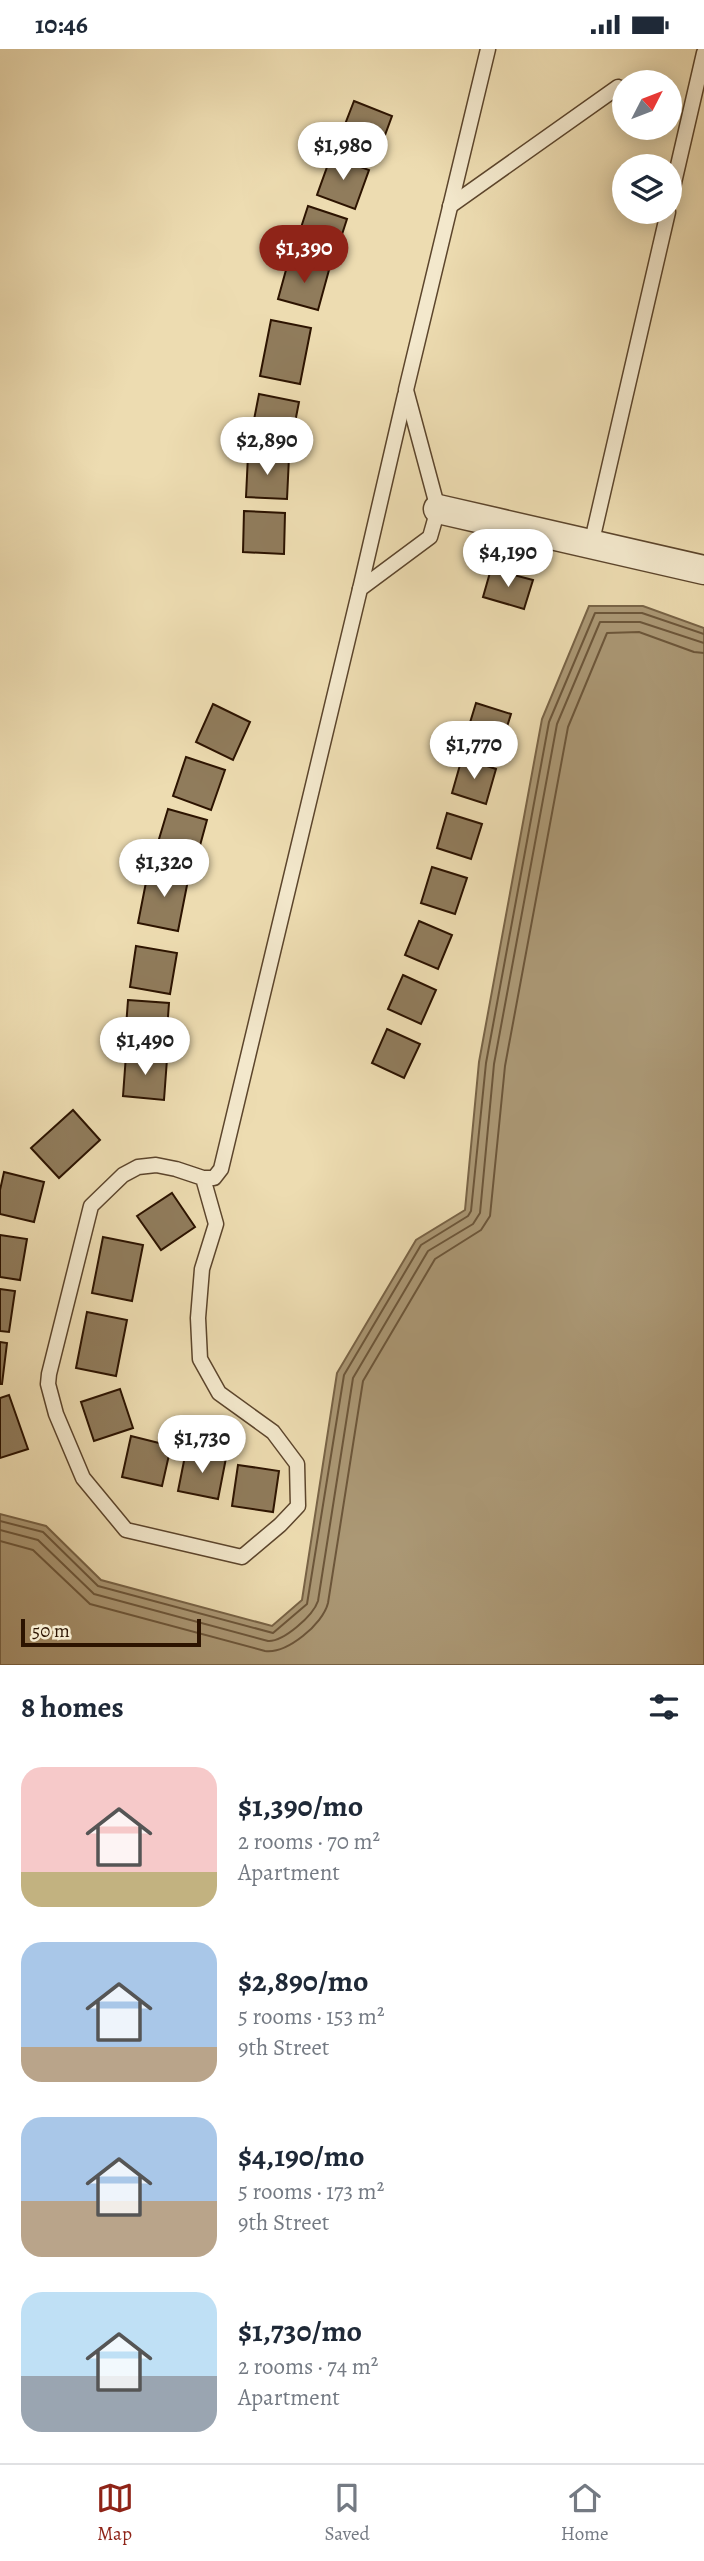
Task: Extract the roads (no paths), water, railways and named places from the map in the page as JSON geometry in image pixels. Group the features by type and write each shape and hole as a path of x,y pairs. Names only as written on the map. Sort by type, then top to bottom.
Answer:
{"street":[{"path":"438,509 704,571"}],"lane":[{"path":"203,1178 216,1224 202,1269 198,1318 200,1359 219,1393 273,1432 297,1464 298,1506 280,1525 242,1556 126,1530 83,1478 56,1414 48,1374 91,1206 123,1175 138,1167 156,1165 203,1178 214,1178 221,1169 488,49"},
{"path":"681,154 704,53"},
{"path":"450,206 612,90"},
{"path":"591,545 665,224"},
{"path":"360,589 430,537 438,509 406,390"}],"water":[{"path":"589,606 643,606 704,628 704,1665 0,1665 0,1514 46,1526 101,1580 272,1626 302,1600 337,1373 416,1240 465,1210 479,1062 542,719"}]}
